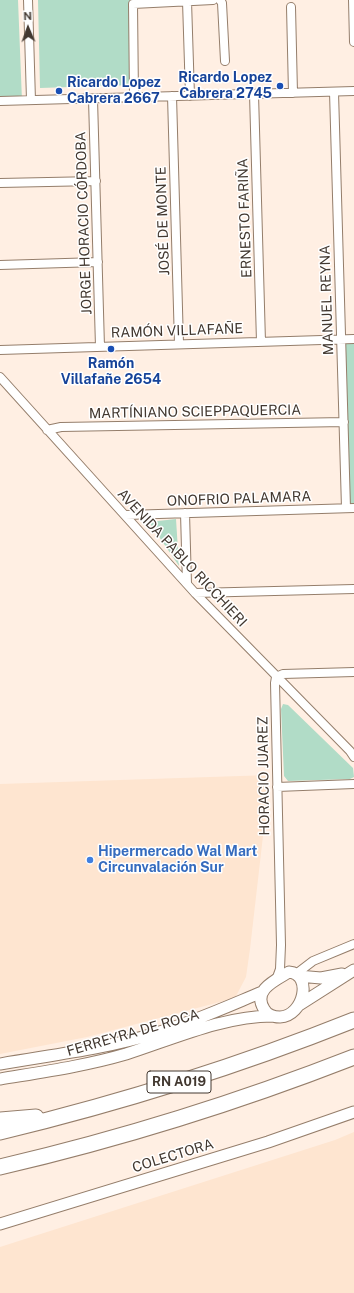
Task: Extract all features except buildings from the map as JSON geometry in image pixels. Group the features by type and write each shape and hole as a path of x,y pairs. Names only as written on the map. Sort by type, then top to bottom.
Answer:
{"highway":[{"name":"RN A019","path":"0,1132 64,1116 200,1076 354,1020"},
{"name":"RN A019","path":"0,1167 46,1156 167,1122 258,1092 354,1057"},
{"path":"0,1120 64,1116"},
{"path":"0,1178 90,1154 167,1122"}],"street":[{"path":"28,0 31,100"},
{"path":"134,97 133,4 213,0"},
{"path":"220,0 222,3 225,61"},
{"path":"353,0 354,42"},
{"path":"187,1 190,96"},
{"path":"291,7 293,93"},
{"path":"0,101 354,91"},
{"name":"MANUEL REYNA","path":"334,92 344,422 350,508"},
{"name":"ERNESTO FARIÑA","path":"254,94 262,342"},
{"name":"JOSÉ DE MONTE","path":"172,96 179,344"},
{"name":"JORGE HORACIO CÓRDOBA","path":"93,98 100,347"},
{"path":"0,184 96,181"},
{"path":"0,264 98,262"},
{"name":"RAMÓN VILLAFAÑE","path":"0,350 354,339"},
{"name":"AVENIDA PABLO RICCHIERI","path":"0,377 187,584 276,677 353,753"},
{"name":"MARTÍNIANO SCIEPPAQUERCIA","path":"47,430 62,427 344,422"},
{"name":"ONOFRIO PALAMARA","path":"126,515 350,508"},
{"path":"185,513 187,584"},
{"path":"196,593 354,589"},
{"path":"276,677 283,674 354,672"},
{"name":"HORACIO JUAREZ","path":"276,677 281,945 280,968 276,980"},
{"path":"277,787 354,784"},
{"name":"FERREYRA DE ROCA","path":"0,1064 118,1043 152,1034 218,1011 262,992 276,980 294,974 313,961 354,944"},
{"name":"HORACIO JUAREZ","path":"281,945 283,956 294,974"},
{"path":"294,974 321,978 354,970"},
{"name":"FERREYRA DE ROCA","path":"0,1079 106,1059 229,1022 255,1017 289,1014 299,1005 354,970"},
{"path":"294,974 303,988 303,996 299,1005"},
{"path":"262,992 260,1002 266,1012 273,1016"},
{"name":"COLECTORA","path":"0,1224 268,1142 354,1112"}],"shaded area":[{"path":"270,775 246,977 235,998 87,1037 0,1054 0,784"},
{"path":"354,1132 354,1293 0,1293 0,1247 335,1140"}],"green space":[{"path":"0,0 18,0 22,101 0,101"},
{"path":"38,0 131,0 134,85 40,88"},
{"path":"354,339 354,508 346,508 341,340"},
{"path":"176,519 179,566 149,522"},
{"path":"283,704 288,705 353,768 354,777 350,779 288,781 284,776 281,709"}],"place":[{"name":"Ricardo Lopez Cabrera 2745","path":"280,86"},
{"name":"Ricardo Lopez Cabrera 2667","path":"59,91"},
{"name":"Ramón Villafañe 2654","path":"111,349"},
{"name":"Hipermercado Wal Mart Circunvalación Sur","path":"90,860"}]}
